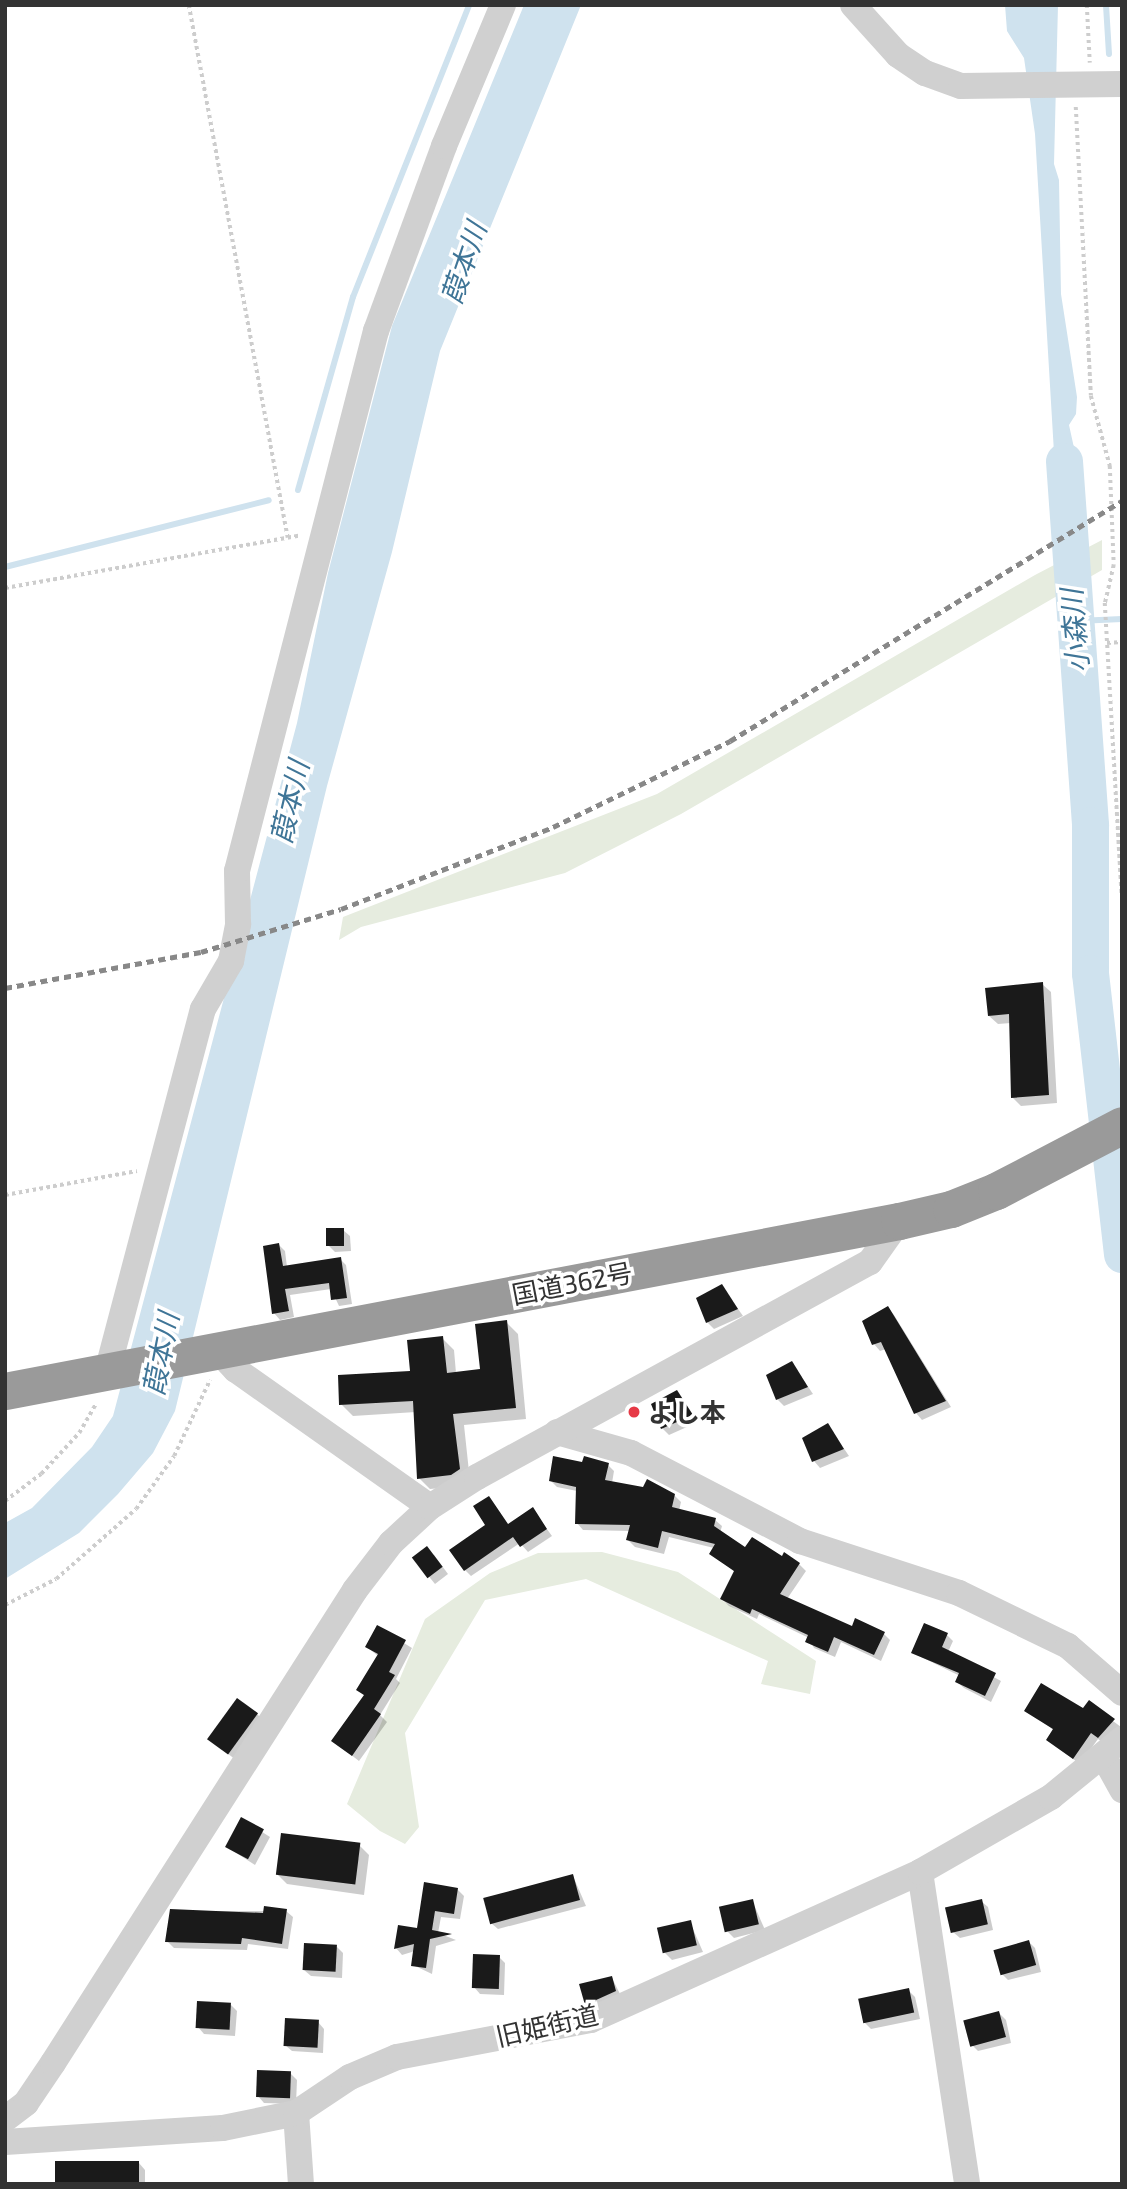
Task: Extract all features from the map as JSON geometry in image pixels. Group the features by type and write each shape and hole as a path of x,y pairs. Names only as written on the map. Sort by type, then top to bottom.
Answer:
{"highway":[{"name":"国道362号","path":"5,1391 106,1380 213,1354 951,1209 996,1191 1122,1125"}],"street":[{"path":"106,1380 203,1009 231,961 238,924 237,871 321,533 376,331 444,146 503,5"},
{"path":"853,5 898,55 925,73 961,86 1017,88 1122,84"},
{"path":"5,2119 26,2103 53,2063 355,1590 391,1543 430,1507 557,1432 870,1262 899,1221"},
{"path":"213,1354 430,1507"},
{"path":"557,1432 631,1453 800,1541 959,1592 1068,1646 1122,1693"},
{"path":"1113,1748 1122,1790"},
{"name":"旧姫街道","path":"5,2142 223,2128 296,2113 350,2077 397,2057 591,2020 920,1872 1051,1797 1113,1748"},
{"path":"920,1872 967,2184"},
{"path":"296,2113 301,2184"}],"path":[{"path":"189,5 288,538"},
{"path":"1087,5 1083,87 1091,396 1110,466 1114,565 1105,613 1122,894"},
{"path":"5,588 321,533"},
{"path":"1107,643 1122,642"},
{"path":"5,1195 162,1167"},
{"path":"5,1605 56,1578 136,1509 180,1447 213,1354"},
{"path":"5,1501 41,1474 79,1433 106,1380"}],"shaded area":[{"path":"1102,540 1102,570 681,814 565,873 361,927 339,940 343,917 657,794 1035,575"},
{"path":"602,1552 678,1572 816,1661 810,1694 761,1684 768,1661 586,1579 485,1600 405,1733 419,1827 405,1844 380,1831 347,1804 425,1619 490,1573 538,1553"}],"water":[{"name":"葭本川","path":"524,5 581,5 440,351 392,552 327,786 175,1411 153,1453 118,1494 79,1533 5,1579 5,1523 32,1508 92,1447 113,1416 297,723 328,573 392,326"},
{"path":"1005,5 1058,5 1054,164 1059,180 1061,294 1077,397 1076,414 1069,425 1080,475 1071,517 1057,503 1035,134 1024,58 1007,31"}],"building":[{"path":"1043,982 1049,1095 1011,1098 1009,1014 988,1016 985,988"},
{"path":"326,1228 344,1228 344,1246 326,1246"},
{"path":"279,1243 283,1266 341,1257 347,1298 331,1300 329,1283 285,1289 289,1311 272,1314 263,1246"},
{"path":"722,1284 738,1309 706,1323 696,1298"},
{"path":"888,1306 946,1401 914,1414 881,1342 872,1345 862,1321"},
{"path":"507,1320 516,1408 453,1414 460,1469 451,1475 417,1479 413,1401 339,1405 338,1375 410,1371 407,1340 443,1336 447,1373 480,1369 475,1324"},
{"path":"792,1361 808,1387 776,1400 766,1375"},
{"path":"677,1390 693,1415 661,1429 651,1404"},
{"path":"828,1423 844,1449 812,1462 802,1438"},
{"path":"553,1456 582,1462 584,1456 609,1463 605,1480 643,1487 647,1479 675,1494 672,1507 716,1518 714,1526 745,1547 752,1537 782,1556 784,1552 800,1563 780,1594 852,1626 855,1618 885,1632 874,1655 834,1637 828,1652 805,1642 808,1635 752,1609 750,1614 720,1599 734,1571 709,1554 715,1544 662,1531 658,1548 626,1540 630,1525 575,1524 576,1487 549,1481"},
{"path":"489,1496 508,1524 533,1507 547,1529 520,1547 513,1537 464,1571 449,1550 485,1525 473,1506"},
{"path":"427,1546 443,1567 427,1578 412,1557"},
{"path":"924,1623 948,1633 942,1647 996,1673 985,1696 955,1682 959,1673 911,1653"},
{"path":"377,1625 406,1640 389,1672 395,1675 374,1709 381,1714 352,1756 331,1741 364,1695 356,1690 378,1654 365,1647"},
{"path":"1041,1683 1083,1708 1089,1700 1115,1719 1098,1738 1091,1733 1073,1759 1046,1740 1053,1729 1024,1711"},
{"path":"237,1698 258,1713 228,1755 207,1739"},
{"path":"241,1817 264,1829 248,1859 225,1847"},
{"path":"281,1833 360,1843 355,1884 276,1875"},
{"path":"573,1874 580,1900 490,1924 483,1898"},
{"path":"424,1882 458,1888 454,1914 435,1911 432,1930 452,1934 430,1939 426,1968 411,1966 414,1944 394,1949 398,1925 417,1928"},
{"path":"753,1899 759,1924 725,1932 719,1907"},
{"path":"982,1899 988,1924 951,1933 945,1908"},
{"path":"264,1906 287,1909 282,1944 242,1938 241,1944 165,1942 170,1909 263,1913"},
{"path":"691,1920 697,1945 663,1953 657,1928"},
{"path":"1029,1940 1036,1965 1001,1975 993,1950"},
{"path":"304,1943 337,1945 336,1972 303,1970"},
{"path":"473,1954 500,1955 499,1989 472,1988"},
{"path":"612,1976 616,1991 585,2005 579,1984"},
{"path":"909,1988 914,2012 863,2023 858,1999"},
{"path":"197,2001 231,2003 230,2030 196,2028"},
{"path":"999,2011 1006,2037 970,2047 963,2021"},
{"path":"285,2018 319,2020 317,2048 284,2046"},
{"path":"257,2070 291,2071 290,2098 256,2097"},
{"path":"55,2161 139,2161 139,2184 55,2184"}],"waterway":[{"path":"298,490 353,297 469,5"},
{"path":"1106,5 1109,54"},
{"name":"小森川","path":"1064,461 1090,825 1090,973 1122,1254"},
{"path":"5,567 269,500"},
{"path":"1077,621 1122,619"}],"railway":[{"path":"5,988 201,952 341,909 553,827 730,741 1122,501"}],"place":[{"name":"よし本","path":"634,1412"}]}
